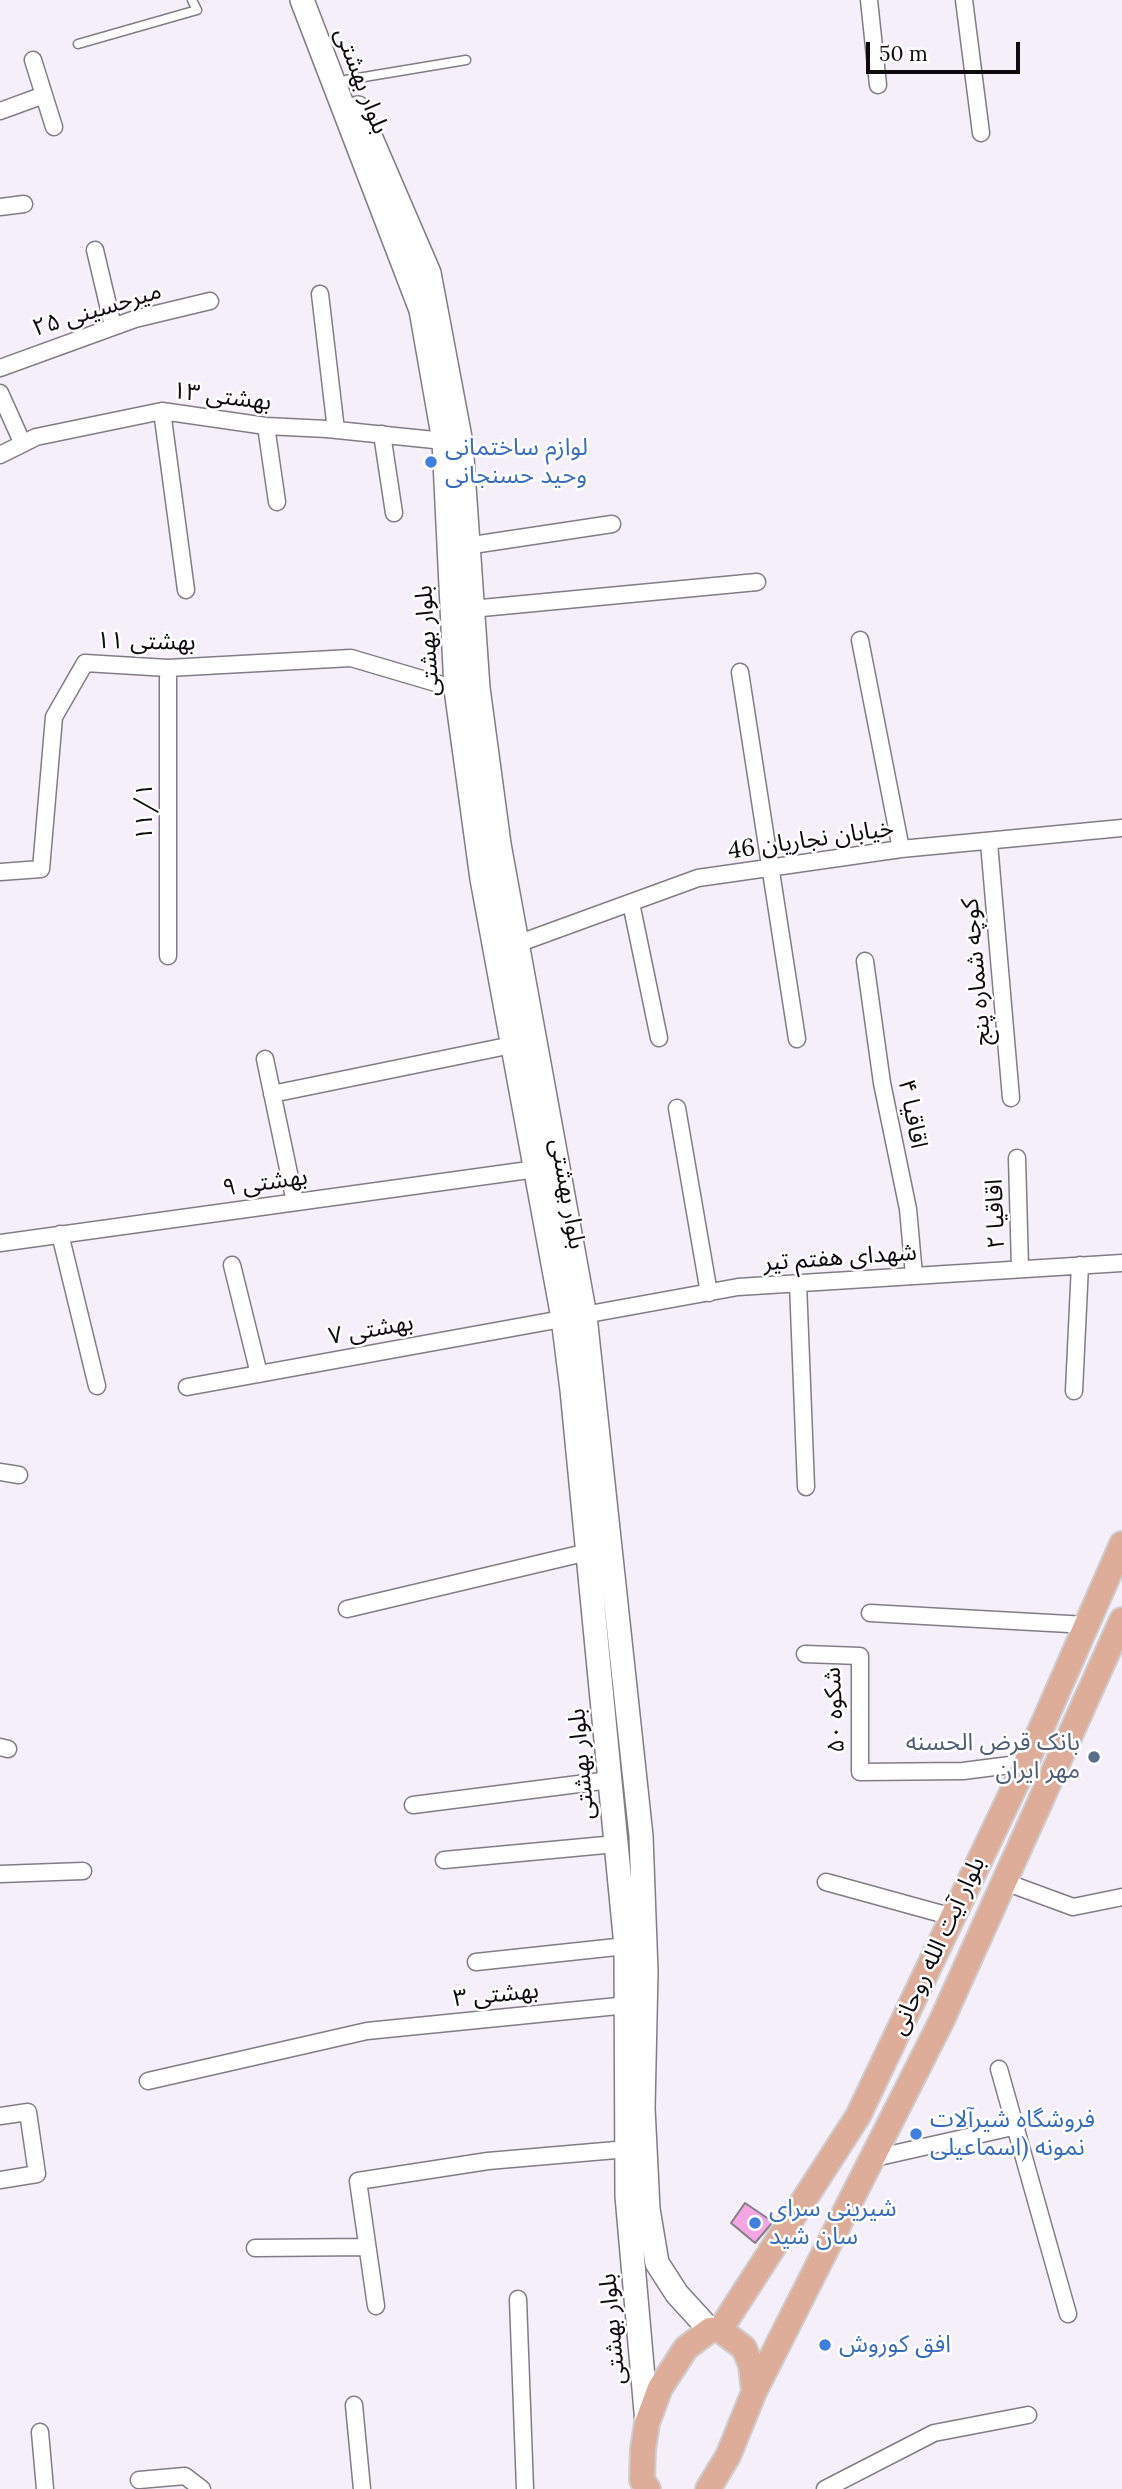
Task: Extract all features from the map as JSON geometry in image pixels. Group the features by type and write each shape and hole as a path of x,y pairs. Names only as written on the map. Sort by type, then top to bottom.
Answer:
{"main road":[{"name":"بلوار بهشتی","path":"302,0 421,310 444,441 456,689 481,879 506,946 574,1317 607,1637 610,1780 648,2209 657,2263 677,2294 715,2330"},
{"name":"بلوار بهشتی","path":"316,0 346,80 429,273 461,443 471,608 499,844 512,1045 536,1169 574,1317 587,1552 607,1637 641,1836 646,1972 628,2150 628,2196 647,2423"},
{"name":"بلوار آیت الله روحانی","path":"643,2486 647,2423 660,2388 686,2348 715,2330 858,2116 1026,1763 1122,1545"},
{"name":"بلوار آیت الله روحانی","path":"711,2488 728,2456 754,2392 942,2020 1122,1620"},
{"path":"715,2330 744,2348 751,2365 754,2392"}],"street":[{"path":"869,0 878,85"},
{"path":"964,0 981,133"},
{"path":"33,60 54,127"},
{"path":"0,111 44,94"},
{"path":"1,203 24,204"},
{"path":"95,250 113,326"},
{"path":"320,294 336,430"},
{"name":"میرحسینی ۲۵","path":"0,368 113,326 210,301"},
{"path":"0,393 22,442"},
{"name":"بهشتی ۱۳","path":"0,455 22,442 162,411 266,426 444,441"},
{"path":"162,411 186,590"},
{"path":"266,426 277,502"},
{"path":"382,434 394,513"},
{"path":"466,546 612,524"},
{"path":"471,608 757,582"},
{"path":"860,640 901,849"},
{"name":"بهشتی ۱۱","path":"0,872 41,869 54,717 85,663 168,668 351,658 456,689"},
{"name":"۱۱/۱","path":"168,668 168,956"},
{"path":"740,672 773,869 797,1039"},
{"name":"خیابان نجاریان 46","path":"506,946 698,878 901,849 989,843 1122,828"},
{"name":"کوچه شماره پنج","path":"989,843 1011,1098"},
{"path":"631,903 659,1038"},
{"name":"اقاقیا ۴","path":"865,961 881,1083 908,1209 914,1275"},
{"path":"272,1094 512,1045"},
{"path":"265,1059 295,1202"},
{"path":"677,1108 709,1293"},
{"name":"اقاقیا ۲","path":"1017,1157 1020,1268"},
{"name":"بهشتی ۹","path":"0,1243 536,1169"},
{"path":"60,1234 97,1385"},
{"name":"شهدای هفتم تیر","path":"574,1317 709,1293 798,1283 1122,1263"},
{"path":"232,1265 259,1374"},
{"path":"1074,1391 1080,1265"},
{"path":"798,1283 806,1487"},
{"name":"بهشتی ۷","path":"187,1387 574,1317"},
{"path":"0,1472 19,1475"},
{"path":"347,1609 587,1552"},
{"path":"870,1613 1087,1625"},
{"name":"شکوه ۵۰","path":"805,1654 860,1656 860,1772 962,1772 1026,1763"},
{"path":"413,1805 610,1780"},
{"path":"444,1860 616,1844"},
{"path":"0,1874 83,1871"},
{"path":"826,1882 953,1917"},
{"path":"1005,1882 1073,1907 1122,1897"},
{"path":"476,1962 626,1946"},
{"name":"بهشتی ۳","path":"148,2081 368,2031 628,2004"},
{"path":"999,2069 1068,2314"},
{"path":"0,2116 28,2112 37,2174 0,2180"},
{"path":"870,2159 1017,2126"},
{"path":"376,2306 358,2181 488,2161 628,2150"},
{"path":"256,2248 367,2247"},
{"path":"518,2299 525,2489"},
{"path":"354,2405 362,2489"},
{"path":"825,2489 934,2433 1028,2415"},
{"path":"40,2432 44,2489"},
{"path":"139,2480 185,2476 202,2489"}],"lane":[{"path":"78,44 197,10 192,0"},
{"path":"346,80 466,60"}],"building":[{"path":"745,2203 773,2222 755,2243 731,2223"}],"place":[{"name":"لوازم ساختمانی وحید حسنجانی","path":"431,462"},
{"name":"بانک قرض الحسنه مهر ایران","path":"1094,1757"},
{"name":"فروشگاه شیرآلات نمونه (اسماعیلی","path":"916,2134"},
{"name":"شیرینی سرای سان شید","path":"755,2223"},
{"name":"افق کوروش","path":"825,2345"}]}
